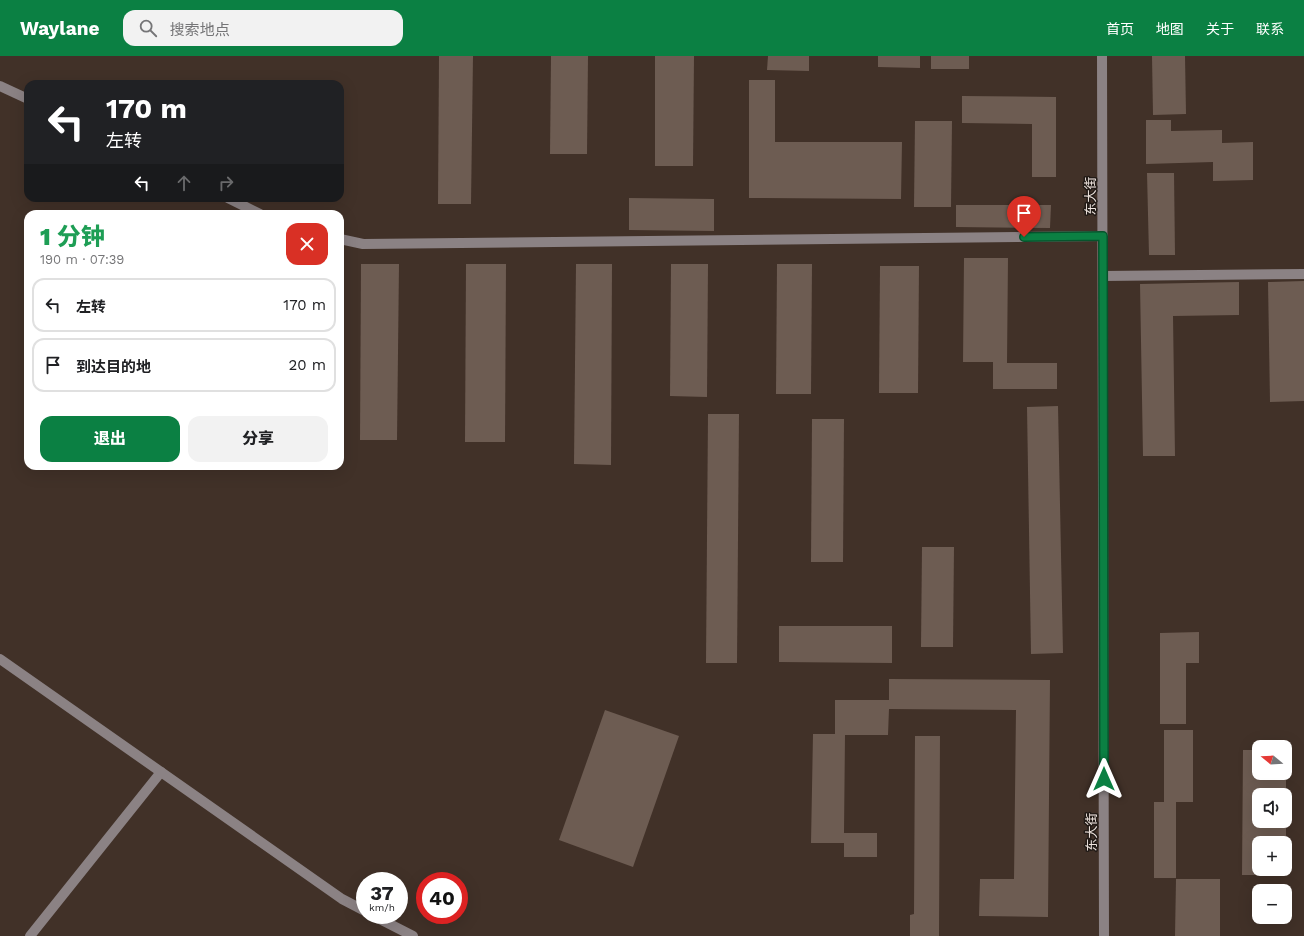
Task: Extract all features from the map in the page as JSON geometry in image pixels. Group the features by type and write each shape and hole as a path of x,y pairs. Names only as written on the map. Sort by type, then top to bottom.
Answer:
{"street":[{"name":"东大街","path":"1102,56 1104,936"},
{"path":"0,86 24,98"},
{"path":"236,202 252,210"},
{"path":"344,240 363,244 1103,236"},
{"path":"1103,276 1304,274"},
{"path":"0,659 342,899 356,906"},
{"path":"30,936 161,772"},
{"path":"390,924 413,936"}],"building":[{"path":"439,56 473,56 471,204 438,204"},
{"path":"551,56 588,56 587,154 550,154"},
{"path":"655,56 694,56 693,166 655,166"},
{"path":"768,56 809,56 809,71 767,70"},
{"path":"878,56 920,56 920,68 878,67"},
{"path":"931,56 969,56 969,69 931,69"},
{"path":"1152,56 1185,56 1186,114 1153,115"},
{"path":"749,80 775,80 775,142 902,142 901,199 749,198"},
{"path":"962,96 1056,97 1056,177 1032,177 1032,124 962,123"},
{"path":"1146,120 1171,120 1171,131 1222,130 1222,143 1253,142 1253,180 1213,181 1213,162 1146,164"},
{"path":"915,121 952,121 951,207 914,207"},
{"path":"1147,173 1174,173 1175,255 1149,255"},
{"path":"629,198 714,199 714,231 629,230"},
{"path":"956,205 1051,205 1050,228 956,227"},
{"path":"964,258 1008,258 1007,363 1057,363 1057,389 993,389 993,362 963,362"},
{"path":"361,264 399,264 397,440 360,440"},
{"path":"466,264 506,264 505,442 465,442"},
{"path":"576,264 612,264 611,465 574,464"},
{"path":"671,264 708,264 707,397 670,396"},
{"path":"777,264 812,264 811,394 776,394"},
{"path":"880,266 919,266 918,393 879,393"},
{"path":"1304,281 1304,401 1270,402 1268,282"},
{"path":"1239,282 1239,315 1173,316 1175,456 1143,456 1140,284"},
{"path":"1058,406 1063,653 1031,654 1027,407"},
{"path":"708,414 739,414 737,663 706,663"},
{"path":"812,419 844,419 843,562 811,562"},
{"path":"922,547 954,547 953,647 921,647"},
{"path":"779,626 892,626 892,663 779,662"},
{"path":"1199,632 1199,663 1186,663 1186,724 1160,724 1160,633"},
{"path":"889,679 1050,680 1048,917 979,916 980,879 1014,879 1016,710 889,709 888,735 845,735 844,833 877,833 877,857 844,857 844,843 811,843 813,734 835,734 835,700 889,700"},
{"path":"605,710 679,736 633,867 559,840"},
{"path":"1164,730 1193,730 1193,802 1176,802 1176,878 1154,878 1154,802 1164,802"},
{"path":"915,736 940,736 939,936 910,936 910,915 914,914"},
{"path":"1243,750 1252,750 1252,780 1286,780 1286,788 1252,788 1252,828 1286,828 1286,836 1252,836 1252,875 1242,875"},
{"path":"1176,879 1220,879 1220,936 1175,936"}],"route":[{"path":"1024,237 1103,236 1104,779"}]}
